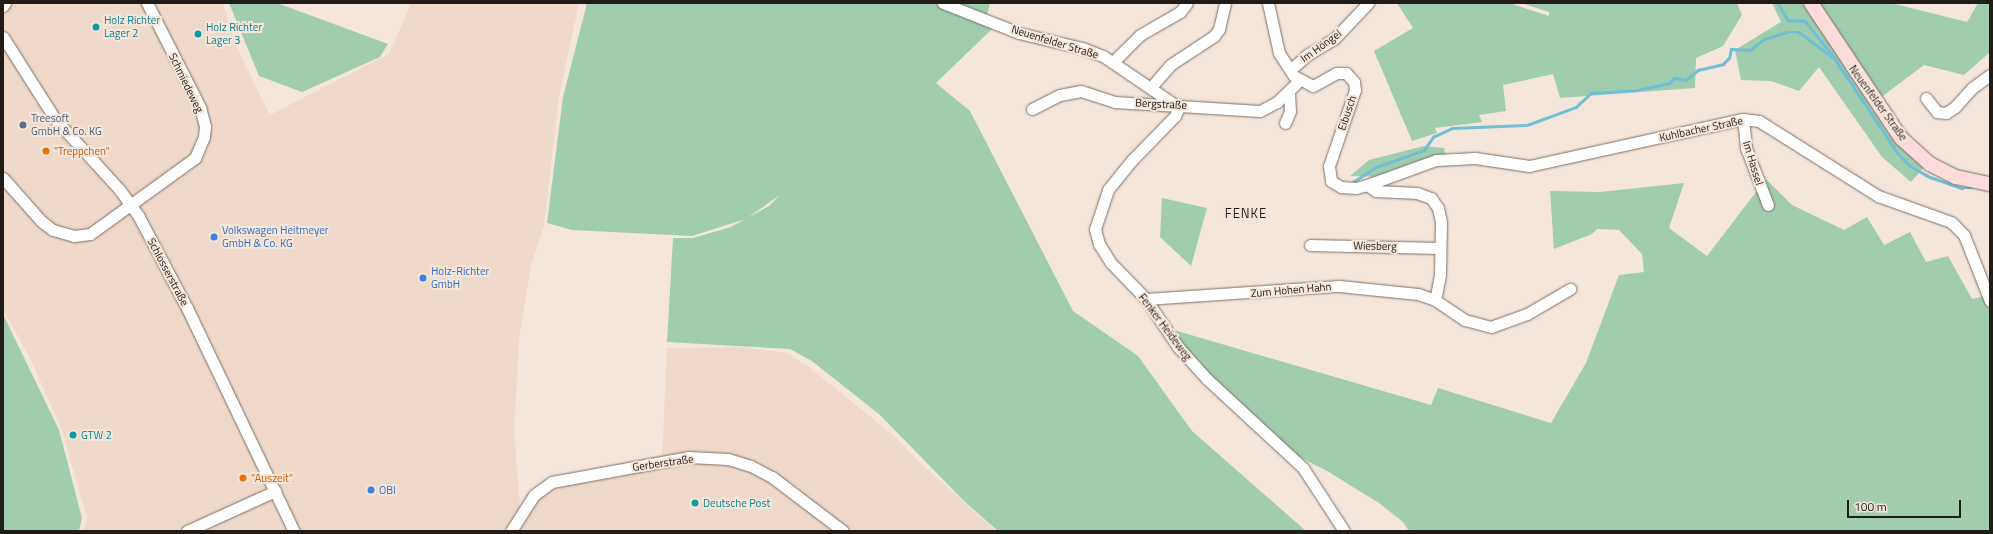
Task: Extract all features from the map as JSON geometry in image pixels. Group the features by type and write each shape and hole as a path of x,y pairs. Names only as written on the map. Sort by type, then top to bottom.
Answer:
{"main road":[{"name":"Neuenfelder Straße","path":"1811,3 1901,138 1930,164 1956,177 1990,184"}],"street":[{"name":"Schmiedeweg","path":"3,178 41,222 62,234 74,236 90,234 132,206 195,158 200,150 205,126 200,107 147,3"},
{"name":"Neuenfelder Straße","path":"943,3 1019,33 1082,48 1113,62 1152,86 1179,108"},
{"path":"1113,62 1140,35 1180,12 1187,3"},
{"path":"1152,86 1170,65 1214,36 1225,3"},
{"path":"1268,3 1279,53 1290,70 1300,80"},
{"name":"Im Höngel","path":"1290,70 1307,55 1334,39 1368,3"},
{"name":"Schlosserstraße","path":"3,37 55,119 132,206 187,308 294,531"},
{"name":"Eibusch","path":"1300,80 1313,86 1336,73 1346,72 1351,76 1355,90 1332,154 1329,172 1331,181 1340,187 1367,185"},
{"path":"1926,98 1938,112 1946,113 1955,107 1972,88 1990,75"},
{"name":"Bergstraße","path":"1032,109 1073,91 1081,91 1115,102 1166,104 1179,108 1193,106 1260,111 1289,93 1300,80"},
{"path":"1285,122 1290,112 1289,93"},
{"name":"Fenker Heideweg","path":"1179,108 1175,116 1114,183 1100,209 1095,229 1099,244 1111,263 1146,299 1178,347 1207,379 1303,468 1344,531"},
{"name":"Kuhlbacher Straße","path":"1367,185 1436,160 1476,158 1529,166 1743,119 1759,121 1783,134 1878,196 1951,222 1964,234 1990,301"},
{"name":"Im Hassel","path":"1743,119 1746,148 1768,205"},
{"path":"1367,185 1376,191 1417,193 1431,198 1438,208 1441,222 1439,248 1440,275 1435,300"},
{"name":"Wiesberg","path":"1310,245 1439,248"},
{"name":"Zum Hohen Hahn","path":"1146,299 1339,286 1418,294 1435,300 1465,320 1491,327 1527,314 1570,289"},
{"name":"Gerberstraße","path":"511,531 534,495 552,482 688,457 728,459 751,466 772,477 842,531"},
{"path":"187,531 275,492"}],"shaded area":[{"path":"3,3 223,3 236,46 270,115 389,54 411,3 579,3 559,96 544,225 531,265 519,340 514,431 520,509 547,491 590,479 662,464 667,348 743,347 787,353 809,367 893,435 920,463 996,531 84,531 87,517 61,428 31,360 3,309"}],"green space":[{"path":"229,3 277,3 388,44 380,57 302,92 259,76"},
{"path":"587,3 933,3 962,11 994,27 936,83 970,111 1073,311 1138,356 1192,431 1306,531 998,531 965,502 880,415 812,361 790,349 667,342 673,238 693,238 731,227 745,219 692,236 572,230 547,223 563,97","holes":["780,195 769,206 748,218"]},
{"path":"951,3 990,3 987,15"},
{"path":"1397,3 1509,3 1549,16 1549,12 1521,3 1737,3 1742,15 1723,46 1696,58 1695,88 1560,98 1553,74 1503,85 1506,111 1479,115 1482,122 1435,128 1437,133 1412,141 1374,51 1413,28"},
{"path":"1772,3 1891,3 1967,22 1978,3 1990,3 1990,52 1964,75 1924,65 1872,104 1924,167 1911,182 1882,157 1819,67 1799,91 1771,81 1741,80 1735,50 1781,22"},
{"path":"1424,146 1444,148 1445,155 1384,177 1350,176 1369,160"},
{"path":"1766,179 1792,205 1844,230 1867,217 1884,245 1910,232 1926,262 1948,256 1972,299 1990,295 1990,531 1409,531 1403,522 1379,503 1327,471 1288,451 1244,412 1167,328 1431,405 1438,388 1551,423 1586,363 1619,275 1644,272 1642,254 1619,230 1597,229 1592,234 1554,249 1550,191 1600,192 1684,183 1669,228 1707,256"},
{"path":"1162,198 1207,208 1191,266 1160,237"},
{"path":"3,314 59,430 82,518 79,531 3,531"}],"waterway":[{"path":"1778,3 1788,20 1805,21 1833,56"},
{"path":"1353,182 1376,167 1424,150 1433,137 1452,128 1527,125 1576,107 1591,93 1637,90 1669,83 1674,78 1686,80 1698,70 1723,64 1729,58 1731,49 1750,50 1764,39 1787,32 1799,32 1835,59 1897,152 1910,166 1930,177 1962,188 1972,188"}],"place":[{"name":"Holz Richter Lager 2","path":"96,27"},
{"name":"Holz Richter Lager 3","path":"198,34"},
{"name":"Treesoft GmbH & Co. KG","path":"23,125"},
{"name":"\"Treppchen\"","path":"46,151"},
{"name":"Volkswagen Heitmeyer GmbH & Co. KG","path":"214,237"},
{"name":"Holz-Richter GmbH","path":"423,278"},
{"name":"GTW 2","path":"73,435"},
{"name":"\"Auszeit\"","path":"243,478"},
{"name":"OBI","path":"371,490"},
{"name":"Deutsche Post","path":"695,503"}],"district":[{"name":"FENKE","path":"1246,213"}]}
